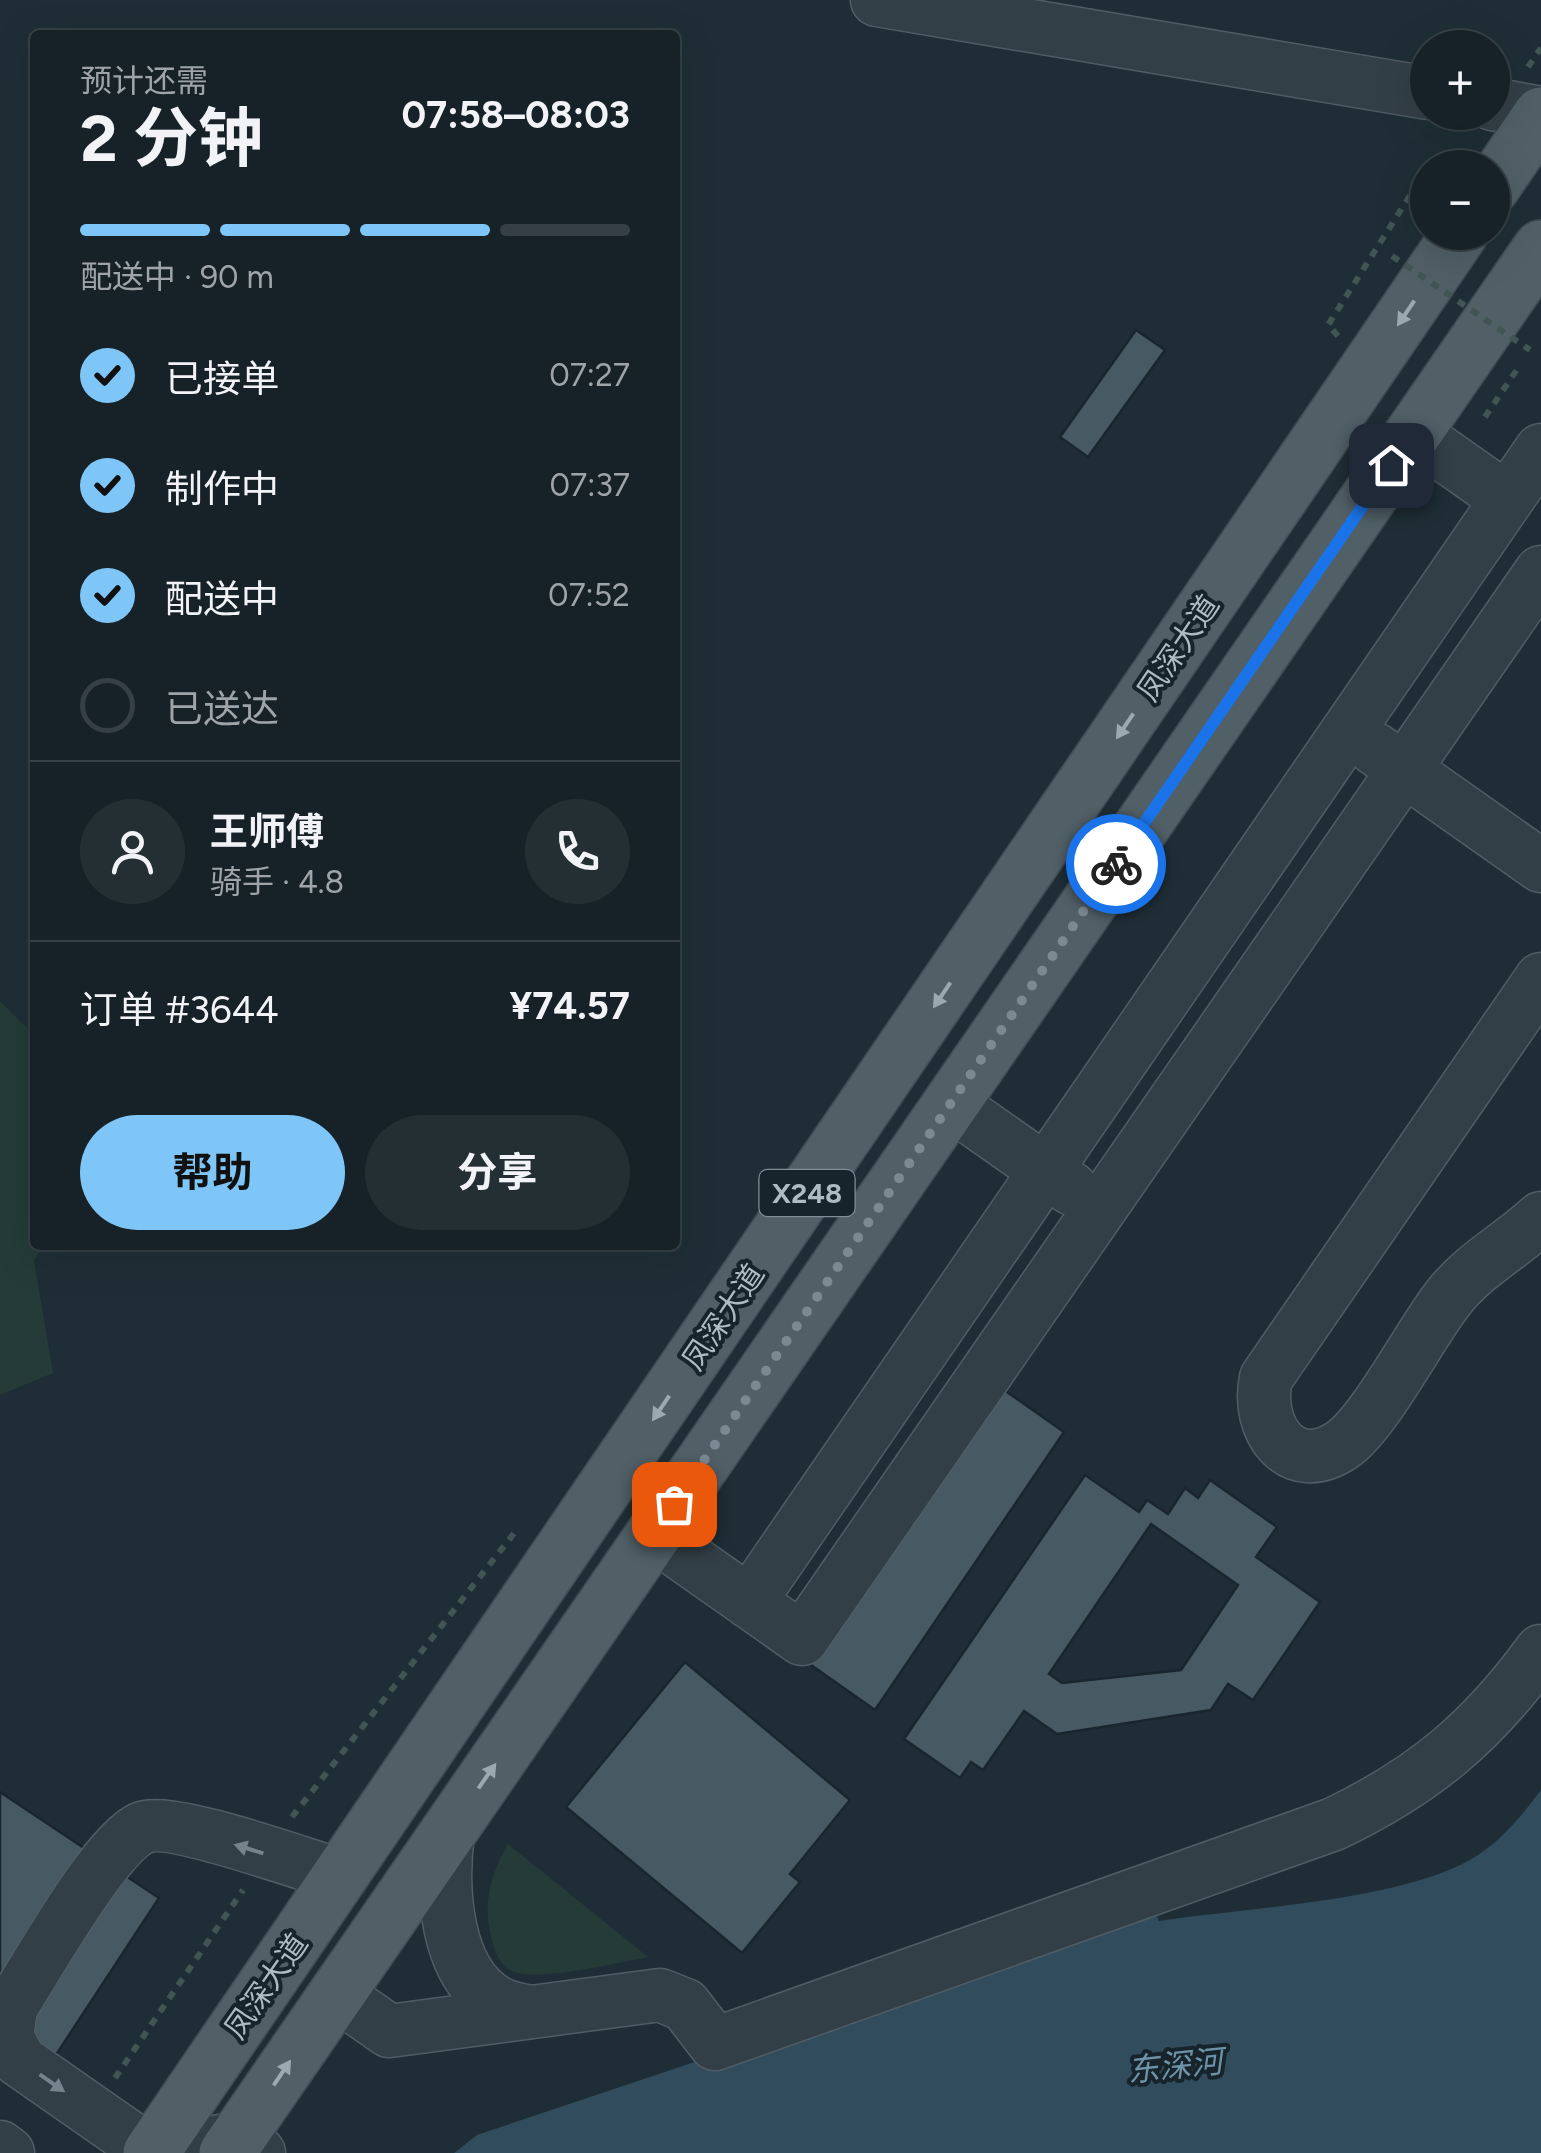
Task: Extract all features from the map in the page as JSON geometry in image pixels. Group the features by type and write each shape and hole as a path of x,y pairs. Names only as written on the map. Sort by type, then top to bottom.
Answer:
{"main road":[{"path":"1510,160 1541,114"},
{"name":"凤深大道","path":"241,2148 336,1994 1541,248"},
{"name":"凤深大道","path":"151,2153 1449,250"}],"street":[{"path":"877,0 1410,91"},
{"path":"1510,108 1541,114"},
{"path":"1413,433 1507,499"},
{"path":"748,1602 1541,450"},
{"path":"653,1534 802,1639 1541,572"},
{"path":"1348,730 1541,866"},
{"path":"1541,979 1266,1378 1262,1413 1269,1431 1281,1444 1300,1453 1322,1454 1338,1448 1352,1437 1449,1296 1478,1267 1541,1218"},
{"path":"951,1104 1100,1209"},
{"path":"336,1994 389,2031 668,1997 685,2005 716,2044 1334,1824 1395,1795 1447,1758 1491,1714 1541,1650"},
{"path":"241,2148 151,2153 20,2061 7,2037 10,2007 116,1848 143,1828 176,1827 342,1876"},
{"path":"448,1832 448,1912 464,1966 478,1988 500,2004 531,2012"},
{"path":"0,2147 8,2153"}],"path":[{"path":"1346,344 1328,325 1410,196"},
{"path":"1392,256 1530,350"},
{"path":"1485,416 1541,334"}],"green space":[{"path":"0,1001 30,1031 30,1250 40,1250 34,1261 53,1373 0,1395"},
{"path":"508,1844 649,1957 539,1975 507,1968 490,1932 488,1898 497,1865"}],"water":[{"name":"东深河","path":"1541,1790 1541,2153 454,2153 477,2135 1153,1908 1159,1921 1362,1894 1439,1874 1491,1846"}],"building":[{"path":"1136,330 1165,350 1088,457 1060,437"},
{"path":"1000,1387 1064,1432 875,1710 811,1665"},
{"path":"1085,1475 1139,1512 1147,1500 1168,1514 1185,1488 1198,1498 1210,1480 1277,1527 1256,1557 1320,1602 1253,1700 1228,1684 1211,1710 1057,1734 1024,1711 983,1770 971,1762 960,1778 904,1739","holes":["1151,1524 1238,1585 1181,1670 1062,1683 1049,1674"]},
{"path":"685,1662 850,1800 790,1874 800,1882 742,1953 566,1807"},
{"path":"0,1792 159,1898 46,2070 0,2040"}],"way so far":[{"path":"674,1504 1116,864"}],"route":[{"path":"1116,864 1391,465"}]}
